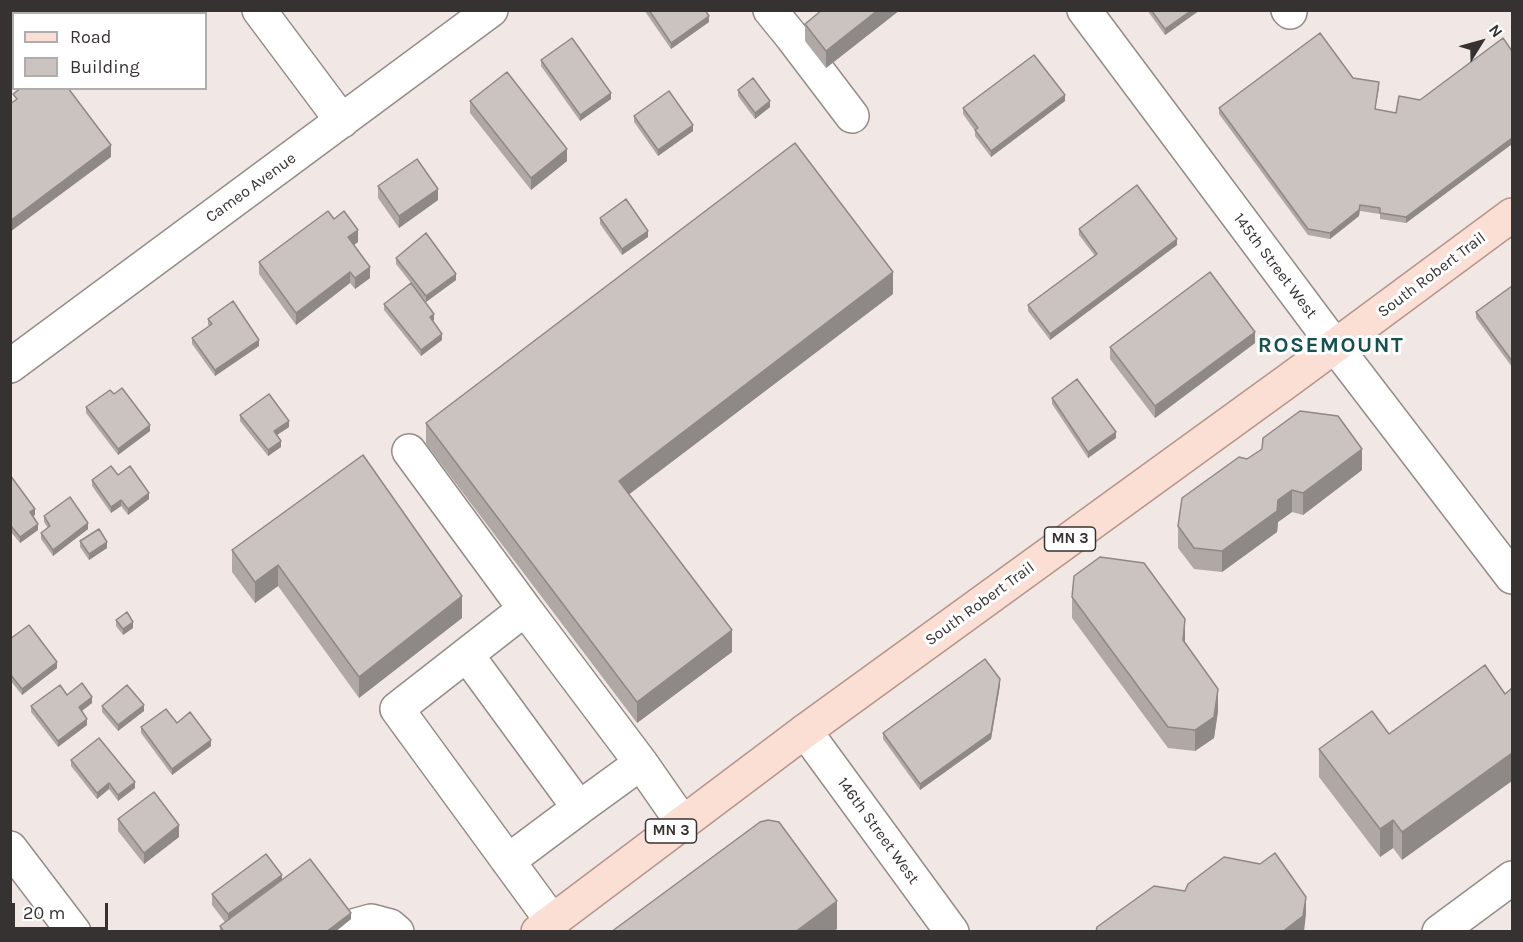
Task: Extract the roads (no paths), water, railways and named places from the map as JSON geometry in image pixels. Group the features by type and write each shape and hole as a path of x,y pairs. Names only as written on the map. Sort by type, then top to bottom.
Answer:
{"main road":[{"name":"South Robert Trail","path":"545,926 805,730 1512,215"}],"street":[{"path":"259,10 342,121"},
{"name":"Cameo Avenue","path":"10,366 491,10"},
{"path":"770,10 793,24 852,116"},
{"name":"145th Street West","path":"1084,10 1335,346 1512,577"},
{"path":"409,451 641,763 682,822"},
{"path":"525,609 397,709 508,861 545,926"},
{"path":"467,655 579,808"},
{"name":"146th Street West","path":"805,730 952,932"},
{"path":"508,861 641,763"},
{"path":"10,848 74,932"},
{"path":"1439,932 1512,878"},
{"path":"345,932 353,926 371,921 390,926 397,932"}],"district":[{"name":"ROSEMOUNT","path":"1331,346"}]}
